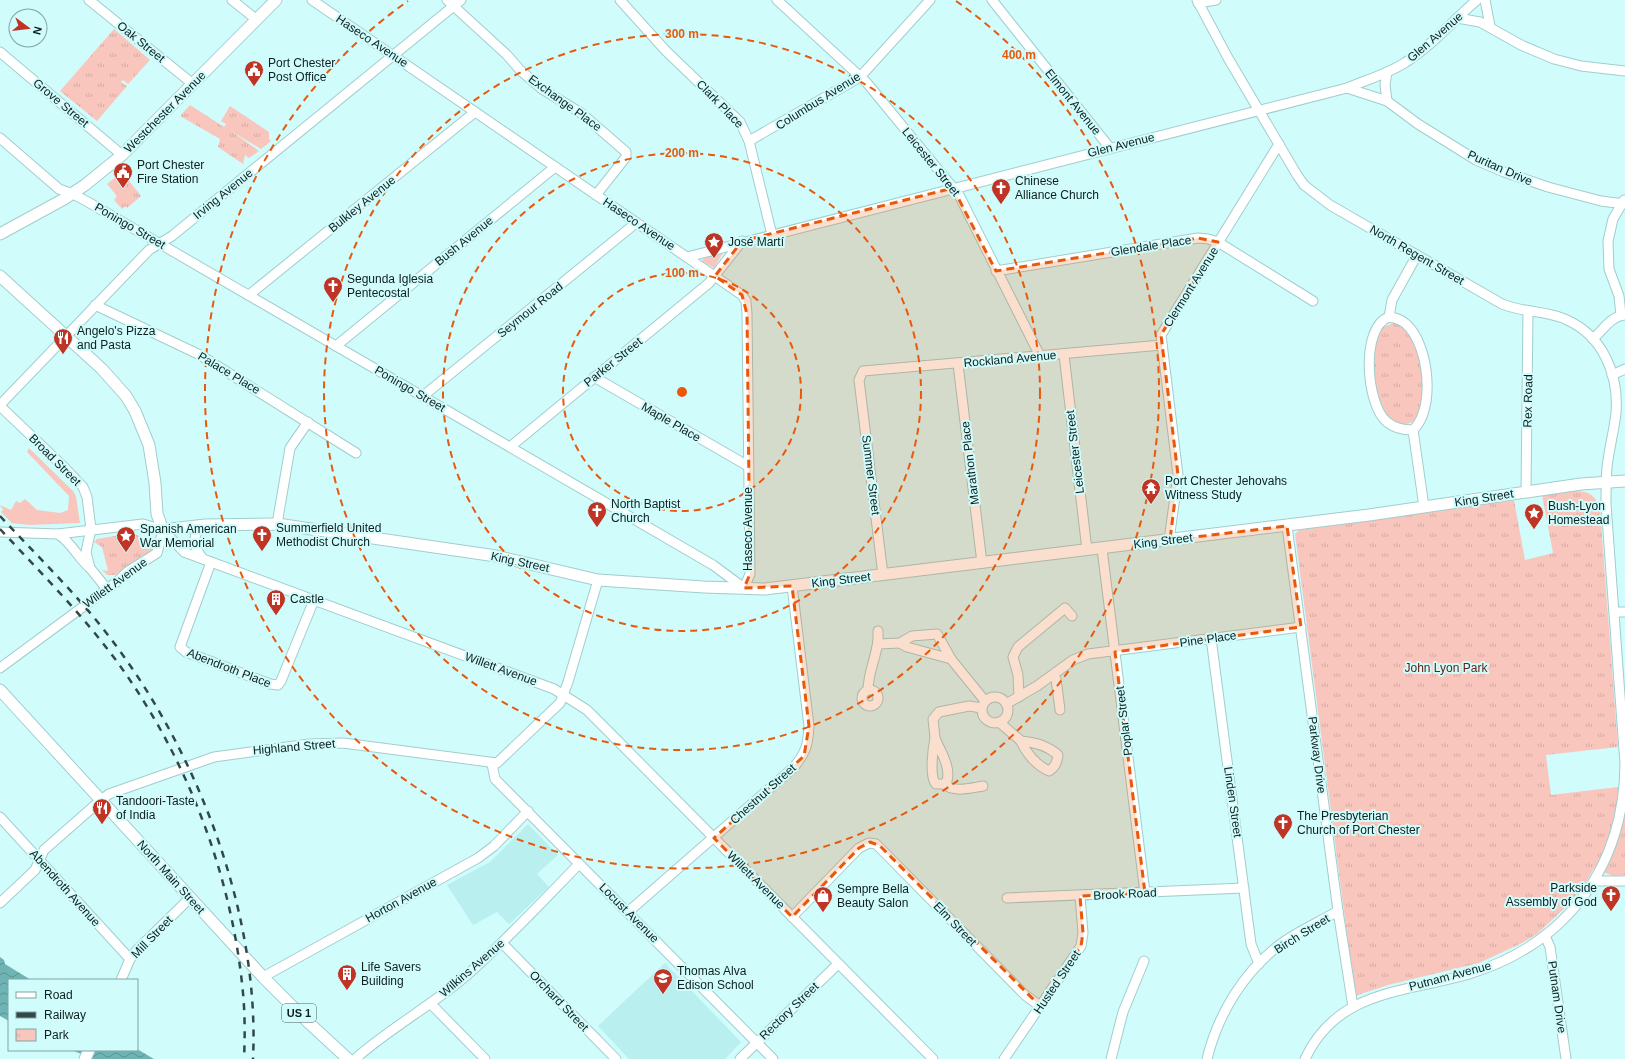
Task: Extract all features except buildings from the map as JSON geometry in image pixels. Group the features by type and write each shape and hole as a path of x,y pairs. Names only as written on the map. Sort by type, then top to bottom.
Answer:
{"main road":[{"name":"Westchester Avenue","path":"0,234 73,194 122,155 276,0"},
{"path":"0,276 65,337 102,369 126,396 135,410 148,445 155,484 156,514 163,530"},
{"name":"King Street","path":"163,530 205,525 277,524 496,556 598,580 765,589 1287,526 1526,491 1581,484 1625,481"},
{"name":"North Main Street","path":"1,692 263,976 308,1023 348,1059"}],"street":[{"name":"Oak Street","path":"89,0 194,84"},
{"path":"232,0 257,20"},
{"name":"Haseco Avenue","path":"312,0 742,295 746,302 747,314 750,574 744,588"},
{"name":"Irving Avenue","path":"0,406 94,305 149,250 172,236 393,55 451,3 461,0"},
{"name":"Clark Place","path":"620,0 666,51 740,122 749,141 772,235"},
{"name":"Leicester Street","path":"777,0 860,77 959,195 1040,356"},
{"name":"Columbus Avenue","path":"749,141 860,77 930,0"},
{"name":"Elmont Avenue","path":"994,0 1110,148"},
{"path":"1197,1 1216,0"},
{"name":"Glen Avenue","path":"687,257 742,241 772,235 1347,88 1387,72 1418,54 1477,0"},
{"path":"1485,0 1490,26"},
{"name":"North Regent Street","path":"1197,1 1279,144 1304,185 1314,194 1502,304 1528,312 1557,316 1568,320 1580,327 1593,339 1605,356 1612,375 1616,397 1616,414 1606,482"},
{"name":"Exchange Place","path":"451,3 537,84 581,113 626,152 626,157 596,195"},
{"path":"1457,18 1480,22 1490,26 1521,45 1554,59 1581,66 1625,71"},
{"name":"Grove Street","path":"0,52 122,155"},
{"path":"1387,72 1385,85 1387,101"},
{"name":"Puritan Drive","path":"1347,88 1387,101 1418,124 1476,160 1542,185 1600,201 1624,202"},
{"name":"Bulkley Avenue","path":"249,295 474,112"},
{"name":"Poningo Street","path":"0,138 59,189 73,194 160,243 423,396 713,565 744,588"},
{"name":"Clermont Avenue","path":"1169,540 1178,475 1161,335 1279,144"},
{"name":"Bush Avenue","path":"336,346 555,166"},
{"path":"1593,339 1609,322 1623,315 1609,269 1608,241 1613,219 1624,202"},
{"name":"Seymour Road","path":"423,396 636,223"},
{"name":"Glendale Place","path":"996,271 1198,238 1218,242 1313,301"},
{"path":"715,276 742,241"},
{"path":"1389,317 1392,300 1417,255"},
{"name":"Parker Street","path":"510,447 709,283 715,276"},
{"name":"Palace Place","path":"94,305 200,356 356,453"},
{"name":"Rex Road","path":"1526,491 1528,312"},
{"path":"1413,430 1404,430 1387,422 1377,408 1371,384 1369,366 1370,348 1379,325 1383,319 1389,317 1406,323 1420,346 1424,358 1427,387 1426,404 1422,417 1413,430 1424,507"},
{"name":"Rockland Avenue","path":"860,375 862,371 868,370 1064,355 1162,345"},
{"name":"Leicester Street","path":"1064,355 1087,550"},
{"name":"Marathon Place","path":"958,364 982,563"},
{"path":"1612,375 1625,369"},
{"name":"Summer Street","path":"860,375 883,575"},
{"name":"Maple Place","path":"594,377 748,466"},
{"name":"Broad Street","path":"0,406 66,468 83,487 87,497 91,529 86,552 90,568 107,589"},
{"path":"277,524 290,448 308,422"},
{"name":"Putnam Avenue","path":"1305,1059 1317,1037 1326,1027 1338,1016 1372,997 1471,973 1514,956 1545,936 1578,904 1594,881 1607,857 1618,823 1623,798 1625,765 1606,504 1606,482"},
{"name":"King Street","path":"0,532 58,534 143,524 163,530"},
{"path":"205,525 196,533 193,542 197,552 207,560"},
{"name":"Parkway Drive","path":"1287,526 1338,911 1353,1007"},
{"name":"Willett Avenue","path":"163,530 184,552 563,694 587,710 933,1059"},
{"name":"Willett Avenue","path":"0,668 107,589 127,572 157,552 163,530"},
{"path":"58,534 68,542 81,560 90,568"},
{"name":"Poplar Street","path":"1102,549 1145,893"},
{"name":"Abendroth Place","path":"207,560 180,647 186,652 270,684 278,685 281,681 314,600"},
{"path":"492,764 498,763 506,757 560,703 598,580"},
{"name":"Chestnut Street","path":"628,912 793,768 804,756 808,744 809,726 792,586"},
{"path":"1018,697 1018,675 1013,657 1014,653 1018,647 1065,608 1072,616"},
{"path":"1614,612 1625,612"},
{"name":"Pine Place","path":"1006,704 1053,675 1080,656 1300,627"},
{"path":"868,690 868,682 878,644 878,631"},
{"path":"878,644 900,643 912,636 937,634 951,659 984,704 983,716 987,720 999,722 1021,741"},
{"name":"Linden Street","path":"1210,638 1251,944 1259,964"},
{"path":"900,643 907,647 951,659"},
{"path":"1053,675 1056,679 1060,710"},
{"path":"983,786 950,789 944,784 936,784 933,778 933,752 935,738 933,719 939,712 984,704 990,698 998,697 1006,704 1007,712 999,722"},
{"path":"935,738 942,753 948,776 948,781 944,784"},
{"name":"Highland Street","path":"0,903 35,870 44,850 101,800 116,791 214,757 290,745 343,743 492,764"},
{"name":"Locust Avenue","path":"492,764 495,779 773,1059"},
{"name":"Horton Avenue","path":"263,976 478,858 494,846 528,811"},
{"name":"Abendroth Avenue","path":"0,817 130,959"},
{"name":"Elm Street","path":"792,917 859,848 871,842 880,846 1025,995 1040,1006"},
{"name":"Wilkins Avenue","path":"355,1059 371,1045 431,1004 467,975 502,943 579,864"},
{"path":"1594,881 1625,881"},
{"name":"Brook Road","path":"1007,898 1244,888"},
{"name":"Husted Street","path":"1004,1059 1081,946 1084,933 1080,896"},
{"name":"Mill Street","path":"121,979 130,959 142,944 190,898"},
{"name":"Birch Street","path":"1206,1059 1223,1014 1248,976 1282,943 1338,911"},
{"name":"Putnam Drive","path":"1545,936 1550,947 1566,1059"},
{"name":"Orchard Street","path":"502,943 616,1059"},
{"path":"1111,1059 1123,1012 1144,961"},
{"name":"Rectory Street","path":"740,1059 838,964"},
{"path":"431,1004 485,1059"}],"highlighted area":[{"path":"953,188 996,271 1198,238 1218,242 1161,335 1178,475 1170,540 1287,526 1301,627 1115,652 1145,893 1080,896 1083,933 1081,946 1040,1006 880,846 870,842 859,848 792,917 714,838 804,756 809,726 792,586 744,588 750,574 747,314 742,295 715,276 742,241"}],"shaded area":[{"path":"528,824 558,855 537,874 549,887 509,924 497,912 473,925 447,885 490,862"},
{"name":"Thomas Alva Edison School","path":"665,963 741,1042 725,1059 629,1059 598,1026"}],"green space":[{"path":"114,29 150,60 128,84 123,80 121,82 127,86 97,121 60,91"},
{"path":"190,105 224,127 226,124 221,121 230,106 269,132 269,139 271,141 261,149 231,131 259,151 249,158 245,155 243,164 218,147 220,139 180,116"},
{"name":"Port Chester Fire Station","path":"122,172 141,196 127,208 126,206 122,209 114,200 117,196 107,184"},
{"path":"724,251 714,268 702,261 705,256"},
{"path":"1394,323 1403,327 1409,334 1415,344 1421,367 1423,391 1418,418 1406,424 1396,423 1388,416 1382,406 1377,392 1372,365 1372,355 1376,341 1383,327"},
{"path":"29,448 73,491 76,496 80,523 29,525 12,523 1,512 3,510 0,505 11,510 16,501 20,503 25,499 37,510 60,513 68,510 69,496 27,452"},
{"name":"John Lyon Park","path":"1575,491 1592,495 1597,501 1600,510 1618,747 1546,755 1551,795 1618,787 1625,794 1625,875 1613,876 1594,868 1585,884 1568,905 1537,934 1520,944 1479,963 1388,985 1355,996 1295,534 1299,530 1514,500 1525,560 1553,553 1542,495"},
{"name":"Spanish American War Memorial","path":"133,533 156,544 154,549 115,575 107,575 102,570 108,571 102,547 94,542 97,539"}],"water":[{"path":"0,957 4,960 5,964 29,979 8,979 8,1020 0,1016"},
{"path":"138,1050 154,1059 92,1059 74,1051 138,1051"}],"railway":[{"path":"0,516 73,593 114,643 145,687 173,736 197,787 218,840 235,894 246,950 253,1005 253,1059"},
{"path":"0,529 76,611 105,645 143,700 165,738 185,778 202,819 217,862 229,905 243,993 245,1026 244,1059"}],"place":[{"name":"Port Chester Post Office","path":"254,87"},
{"name":"Port Chester Fire Station","path":"123,189"},
{"name":"Chinese Alliance Church","path":"1001,205"},
{"name":"José Martí","path":"714,259"},
{"name":"Segunda Iglesia Pentecostal","path":"333,303"},
{"name":"Angelo's Pizza and Pasta","path":"63,355"},
{"name":"Port Chester Jehovahs Witness Study","path":"1151,505"},
{"name":"North Baptist Church","path":"597,528"},
{"name":"Bush-Lyon Homestead","path":"1534,530"},
{"name":"Summerfield United Methodist Church","path":"262,552"},
{"name":"Spanish American War Memorial","path":"126,553"},
{"name":"Castle","path":"276,616"},
{"name":"Tandoori-Taste of India","path":"102,825"},
{"name":"The Presbyterian Church of Port Chester","path":"1283,840"},
{"name":"Parkside Assembly of God","path":"1611,912"},
{"name":"Sempre Bella Beauty Salon","path":"823,913"},
{"name":"Life Savers Building","path":"347,991"},
{"name":"Thomas Alva Edison School","path":"663,995"}]}
